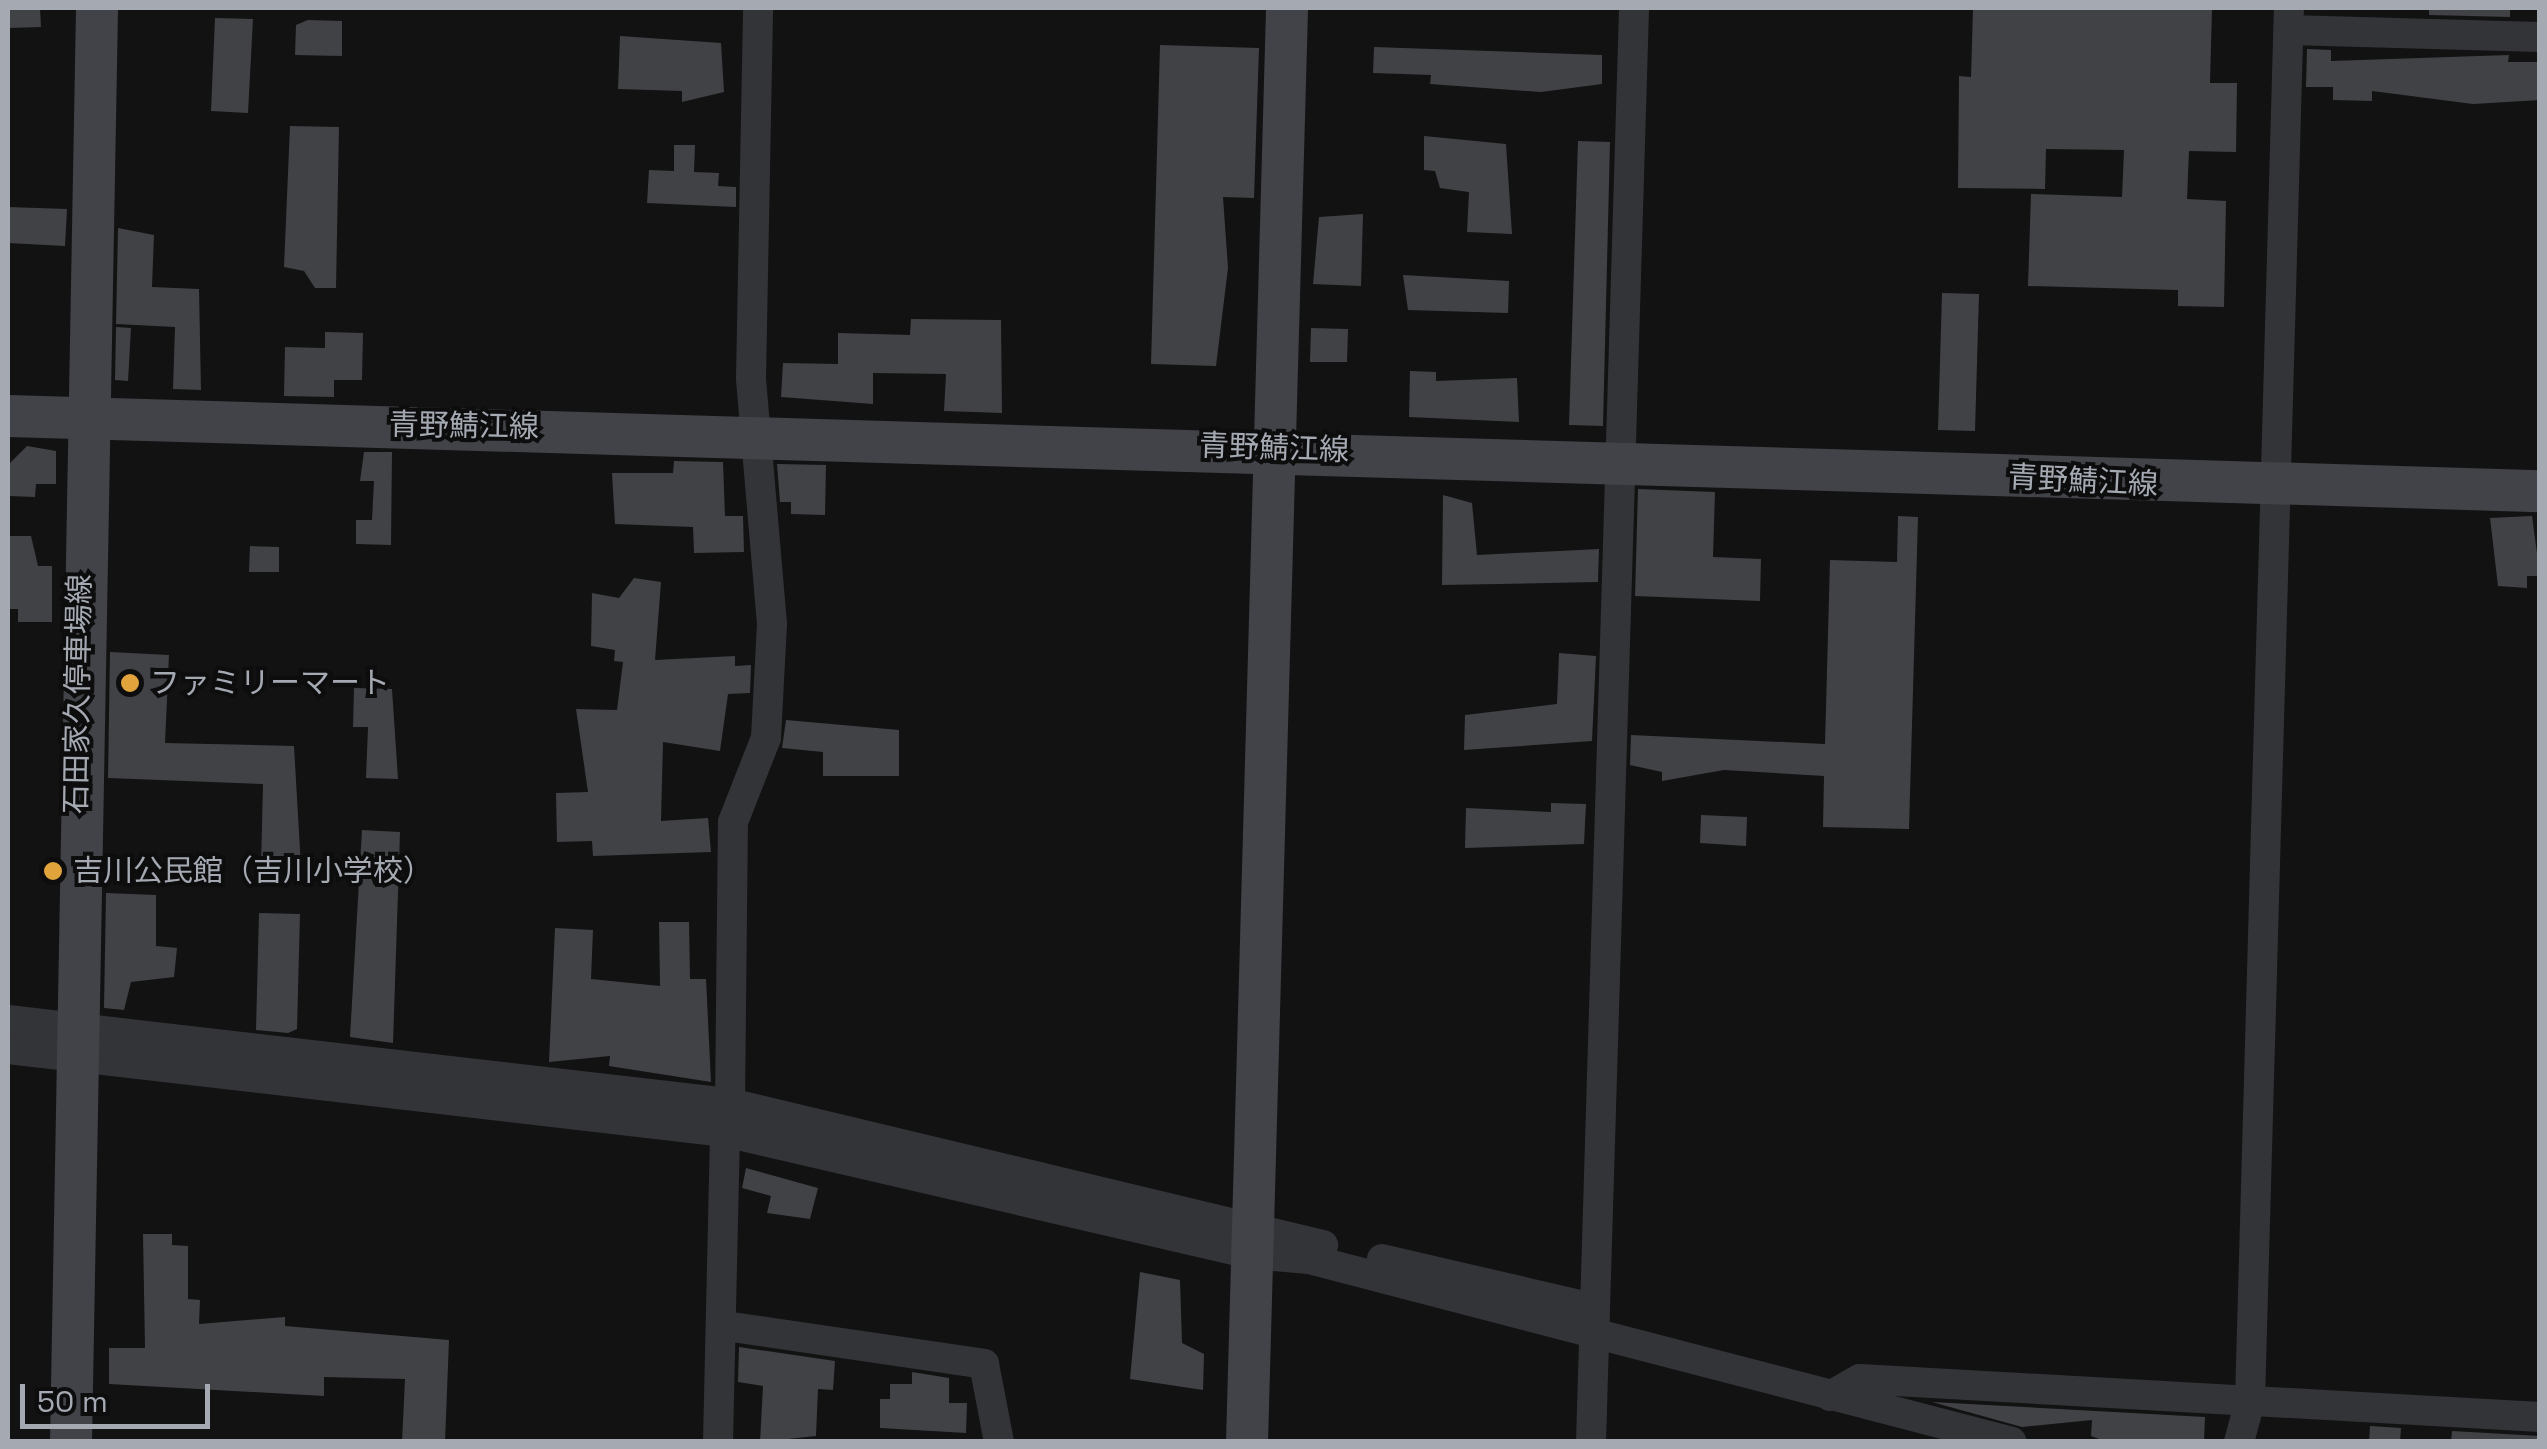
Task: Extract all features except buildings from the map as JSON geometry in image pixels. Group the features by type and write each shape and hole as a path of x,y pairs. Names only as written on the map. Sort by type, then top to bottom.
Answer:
{"main road":[{"name":"石田家久停車場線","path":"71,1442 82,417 96,8"},
{"path":"1247,1442 1287,8"},
{"name":"青野鯖江線","path":"8,416 752,432 1618,458 2274,490 2540,491"}],"street":[{"path":"718,1442 725,1326 733,822 766,738 772,624 752,432 758,8"},
{"path":"1591,1442 1634,8"},
{"path":"2239,1442 2250,1401 2289,19 2540,38"},
{"path":"8,1020 73,1042"},
{"path":"8,1048 73,1042 728,1117 1594,1323 1830,1396 2012,1442"},
{"path":"725,1326 971,1358 984,1364 999,1442"},
{"path":"1830,1396 1860,1378 2540,1418"}],"place":[{"name":"ファミリーマート","path":"130,683"},
{"name":"吉川公民館（吉川小学校）","path":"53,871"}]}
